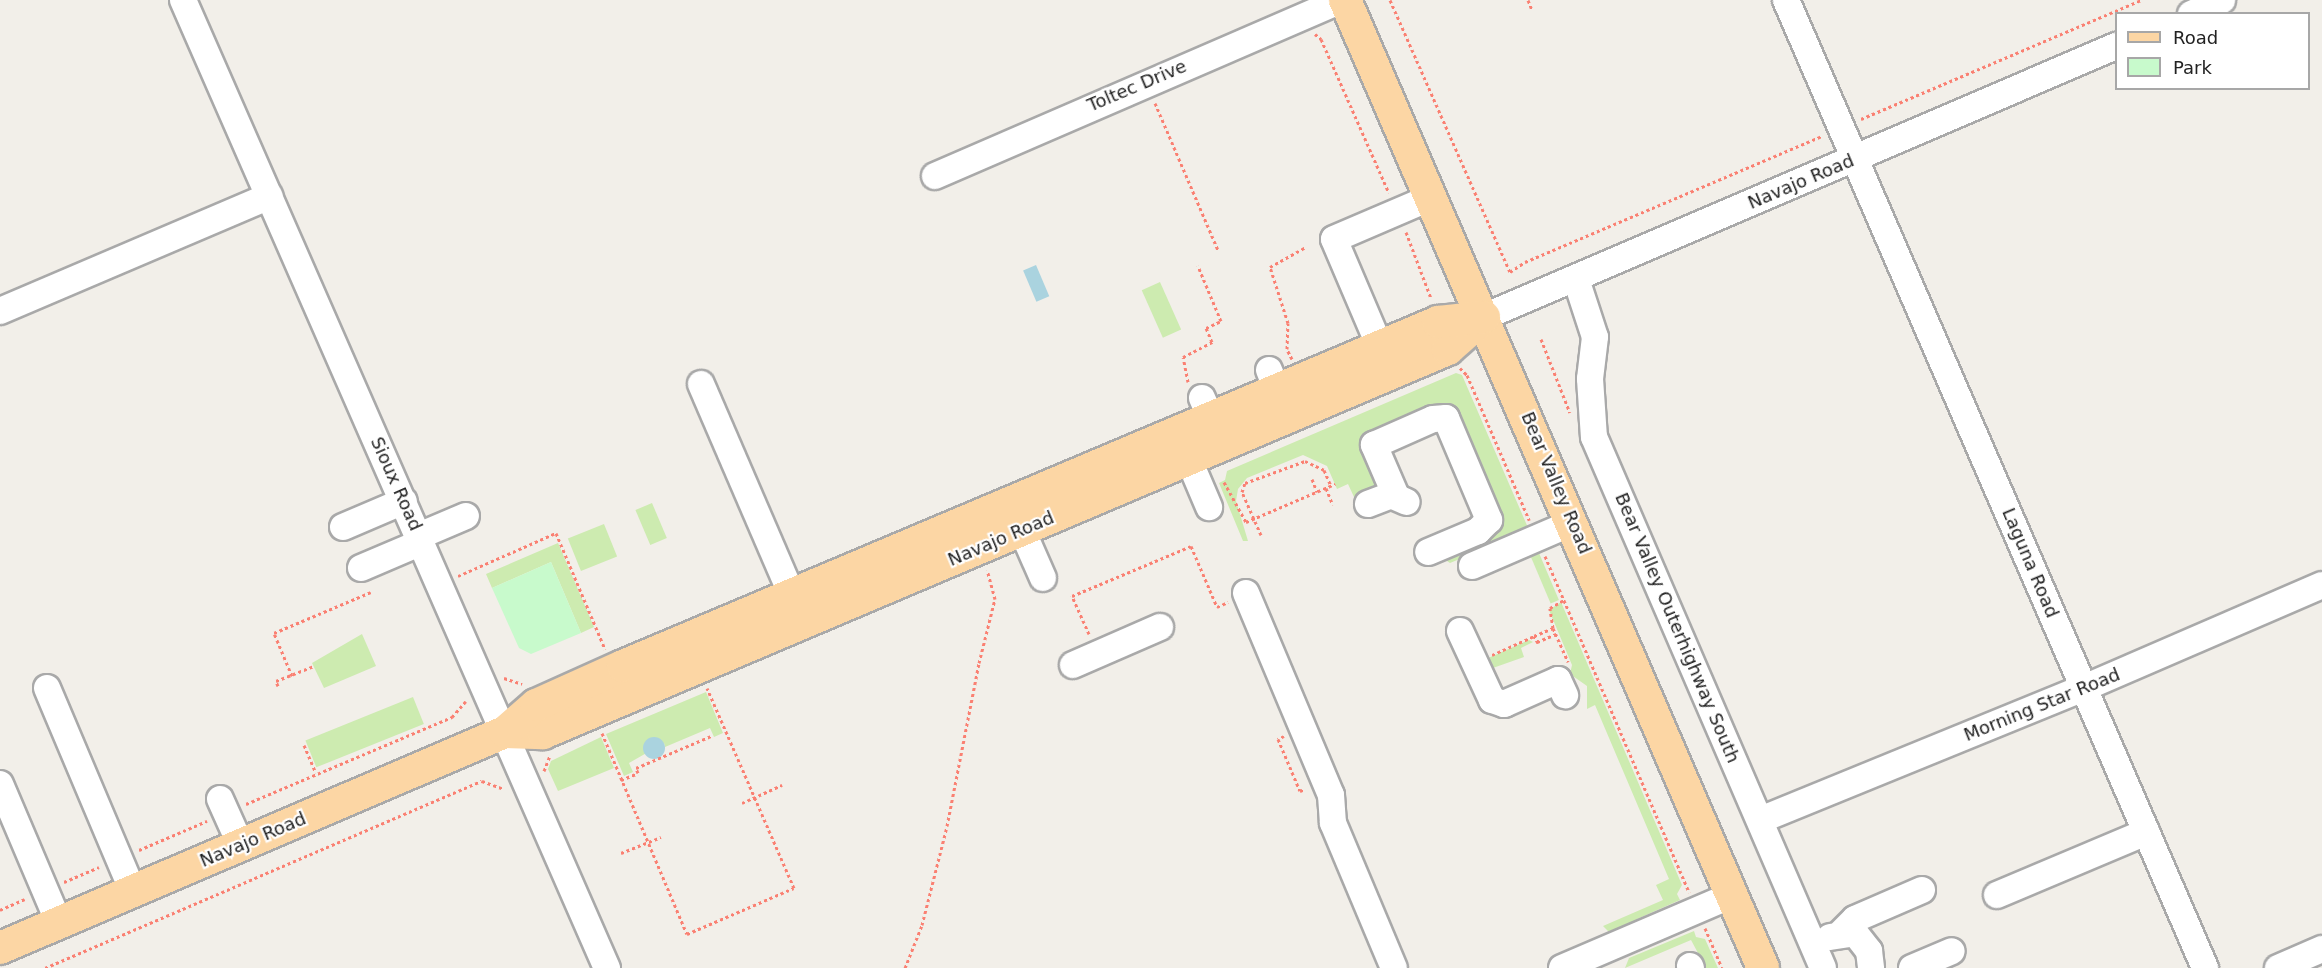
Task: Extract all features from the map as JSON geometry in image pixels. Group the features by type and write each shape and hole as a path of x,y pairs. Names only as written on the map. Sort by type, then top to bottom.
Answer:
{"main road":[{"name":"Bear Valley Road","path":"1343,0 1485,317 1763,968"},
{"name":"Navajo Road","path":"1183,446 1202,402 1380,346 1438,322 1485,317"},
{"name":"Navajo Road","path":"506,732 543,733 1016,516 1183,446 1448,349 1485,317"},
{"name":"Navajo Road","path":"2,942 60,923 506,732 536,705 792,595 1016,516"}],"street":[{"name":"Sioux Road","path":"183,0 506,732 607,968"},
{"name":"Toltec Drive","path":"935,176 1146,82 1343,0"},
{"name":"Laguna Road","path":"1786,0 2205,968"},
{"path":"2195,12 2222,0"},
{"name":"Navajo Road","path":"1485,317 2115,46"},
{"path":"0,311 270,196"},
{"path":"1380,346 1334,239 1432,197"},
{"name":"Bear Valley Outerhighway South","path":"1576,279 1595,337 1590,379 1594,437 1823,968"},
{"path":"701,384 792,595"},
{"path":"1368,504 1402,499 1374,445 1425,423 1446,418 1452,426 1489,520 1479,531 1425,546"},
{"path":"1183,446 1209,507"},
{"path":"343,527 404,501"},
{"path":"366,580 421,539 466,516"},
{"path":"1016,516 1043,578"},
{"path":"1472,566 1572,523"},
{"name":"Morning Star Road","path":"1760,820 2084,688 2322,585"},
{"path":"1240,596 1331,795 1333,823 1394,968"},
{"path":"1073,665 1160,627"},
{"path":"1460,631 1492,700 1504,704 1558,680 1565,695"},
{"path":"47,688 133,892"},
{"path":"0,784 60,923"},
{"path":"220,799 240,846"},
{"path":"1997,895 2146,832"},
{"path":"1813,944 1842,932 1855,919 1922,890"},
{"path":"1562,968 1732,895"},
{"path":"1842,932 1855,933 1869,951 1871,968"},
{"path":"2278,968 2322,949"},
{"path":"1912,968 1952,951"}],"path":[{"path":"1390,0 1510,272"},
{"path":"1528,0 1532,10"},
{"path":"1146,82 1218,250"},
{"path":"1294,363 1287,349 1288,323 1270,267 1306,248"},
{"path":"1198,266 1221,321 1206,330 1212,342 1187,352 1182,359 1202,402"},
{"path":"1220,473 1246,522 1254,519 1333,485 1324,470 1314,463 1299,461 1243,487 1254,519 1261,536"},
{"path":"1312,479 1317,492"},
{"path":"1326,488 1333,505"},
{"path":"452,567 457,579 556,533 606,651"},
{"path":"1089,636 1072,596 1191,546 1216,607 1240,596"},
{"path":"907,967 945,836 979,663 996,599 986,568"},
{"path":"292,676 274,633 366,580"},
{"path":"1564,600 1553,604 1548,613 1569,664"},
{"path":"1484,658 1553,628"},
{"path":"1534,636 1538,643 1556,634"},
{"path":"596,655 615,647"},
{"path":"278,686 276,681 314,666"},
{"path":"499,672 513,683 530,683"},
{"path":"602,732 687,934 794,888 706,687"},
{"path":"1291,732 1278,739 1300,791 1313,785"},
{"path":"621,780 638,773 636,768 711,736"},
{"path":"304,745 317,774"},
{"path":"45,968 482,782 508,791"},
{"path":"742,803 782,785"},
{"path":"621,854 661,837"}],"green space":[{"path":"1160,282 1181,330 1163,338 1142,290"},
{"path":"1456,373 1462,375 1529,530 1450,563 1444,559 1443,556 1483,534 1444,407 1431,404 1372,434 1384,483 1374,491 1354,497 1348,484 1337,489 1327,466 1303,455 1247,478 1238,489 1236,501 1248,541 1243,541 1219,483 1225,480 1227,471"},
{"path":"652,503 667,538 650,545 635,510"},
{"path":"604,524 617,556 581,571 568,539"},
{"path":"558,543 594,627 581,633 551,562 492,588 486,574"},
{"path":"1539,553 1559,600 1551,603 1531,557"},
{"path":"551,562 581,633 531,654 519,648 492,588"},
{"path":"1561,602 1682,885 1677,894 1680,900 1637,919 1612,935 1603,926 1663,900 1656,885 1669,879 1595,705 1587,709 1587,686 1570,674 1572,665 1549,610"},
{"path":"362,634 376,666 324,688 312,663"},
{"path":"1529,640 1533,642 1521,648 1524,657 1490,669 1486,659"},
{"path":"706,692 723,733 714,737 710,728 665,747 664,743 629,763 633,772 624,776 606,734"},
{"path":"413,697 424,724 316,767 305,740"},
{"path":"601,737 614,768 558,791 548,769 551,761"},
{"path":"1694,931 1696,937 1705,939 1718,968 1706,968 1691,940 1625,968 1629,958"}],"water":[{"path":"1036,265 1049,296 1036,302 1023,270"},
{"path":"654,737 662,740 665,748 662,756 654,759 646,756 643,748 646,740"}]}
